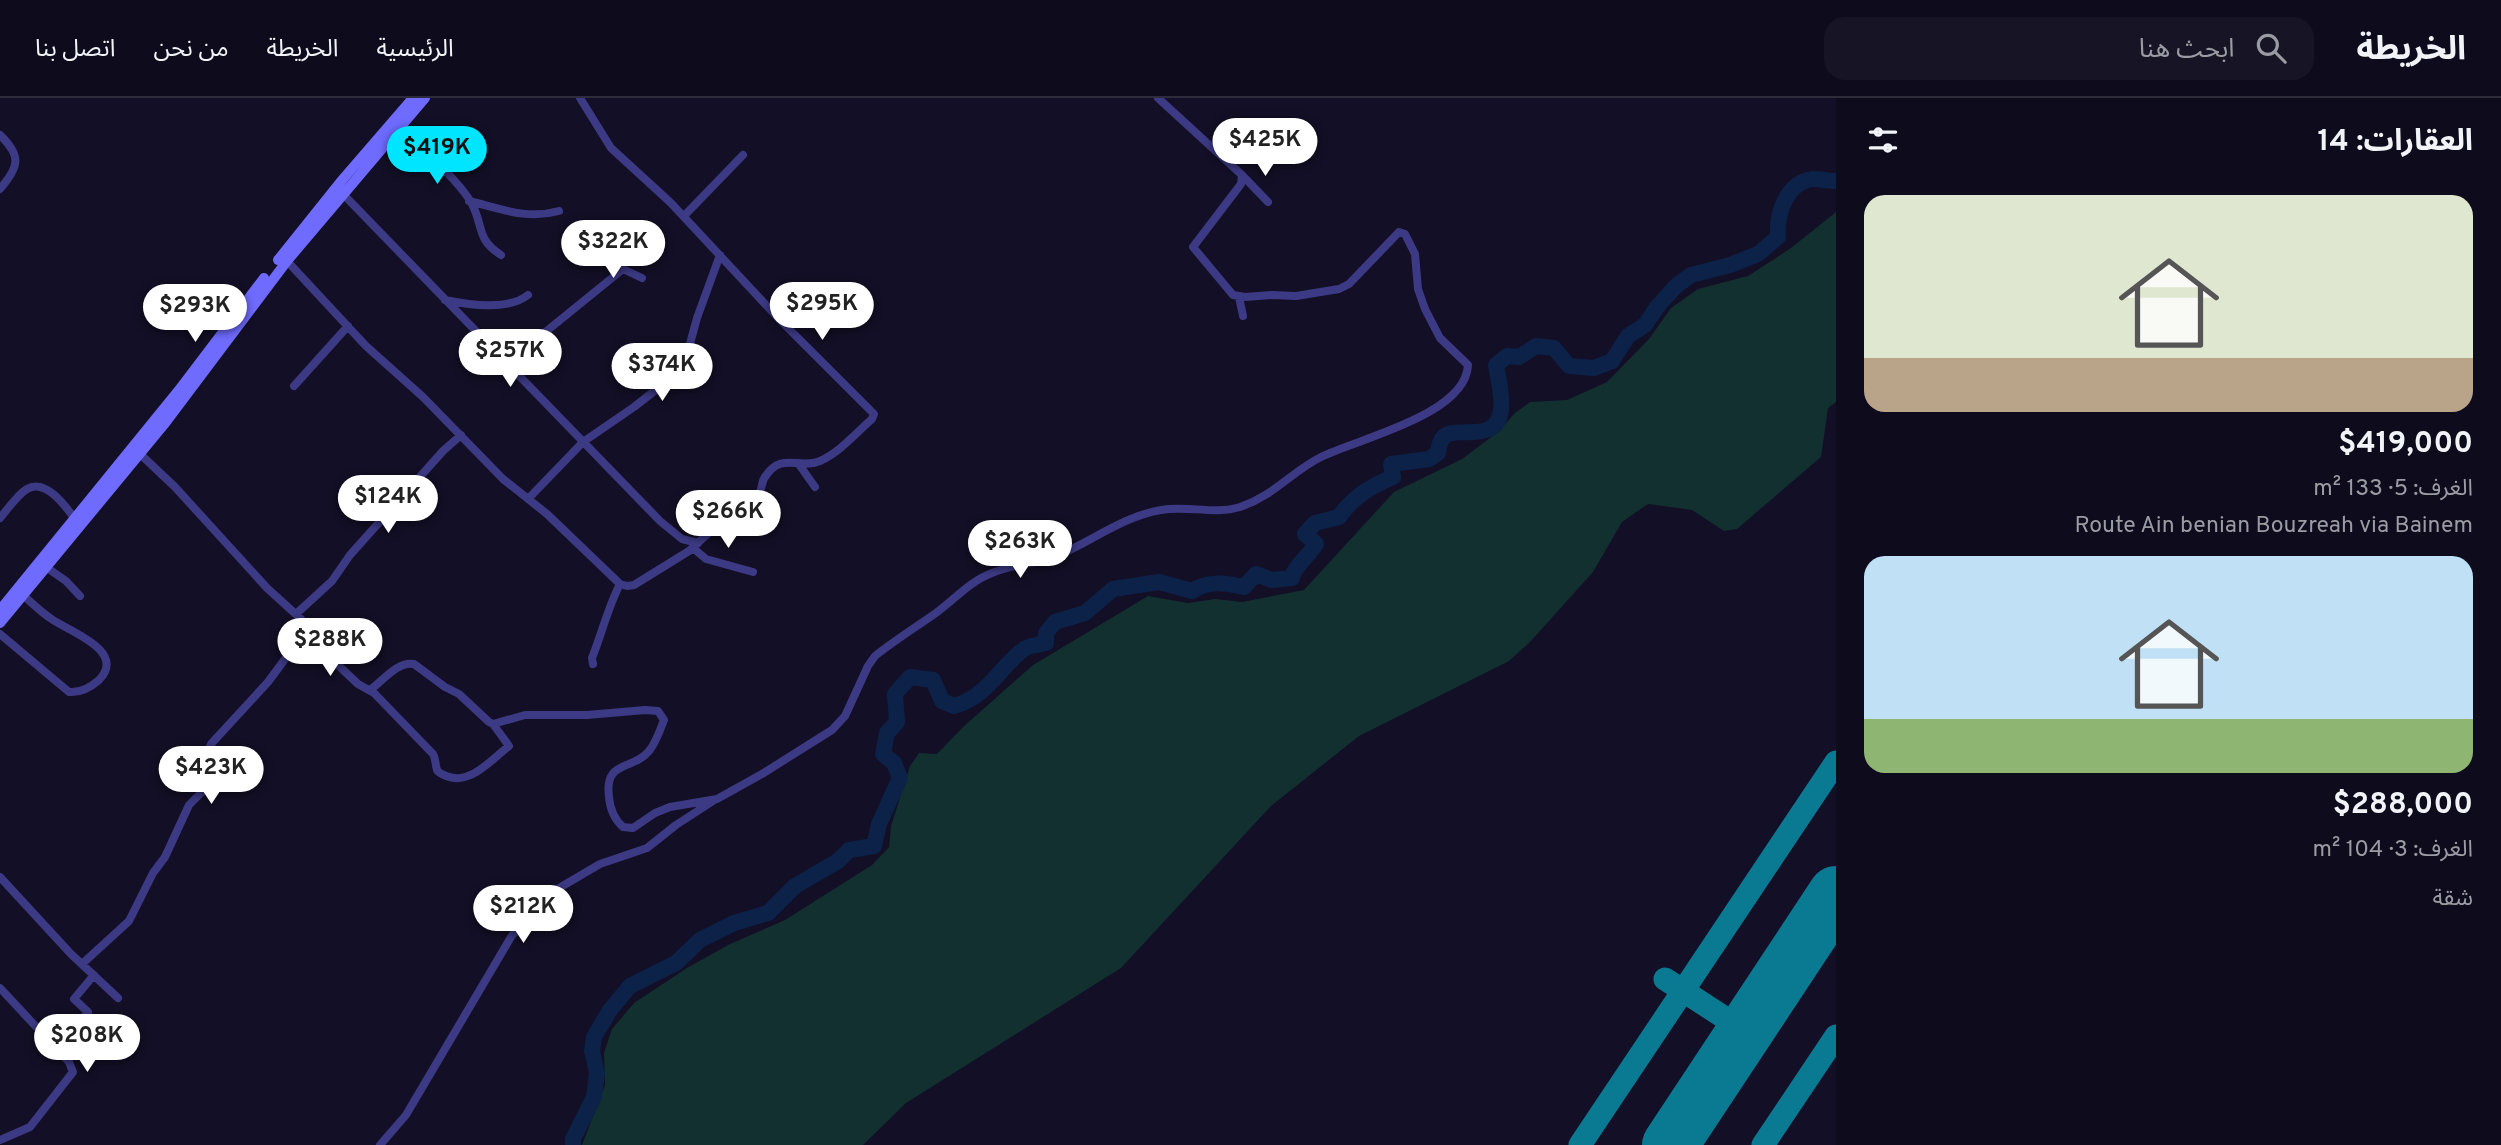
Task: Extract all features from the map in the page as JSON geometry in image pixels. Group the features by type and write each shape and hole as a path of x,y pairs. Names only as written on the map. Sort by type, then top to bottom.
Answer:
{"main road":[{"path":"0,610 75,519 136,451 284,253 413,98"},
{"path":"0,623 287,261 425,98"}],"street":[{"path":"287,261 348,326 503,479 620,584 634,585 695,546 738,506 760,492 764,478 776,466 785,461 809,464 831,455 872,419 874,414 779,319 684,216 611,148 580,98"},
{"path":"1158,98 1268,202"},
{"path":"401,126 470,201 483,240 501,255"},
{"path":"0,135 10,144 16,159 11,176 0,189"},
{"path":"684,216 743,155"},
{"path":"380,1145 406,1115 511,937 532,910 563,884 600,864 647,848 676,825 838,725 845,716 868,666 876,656 983,577 1056,556 1095,536 1158,510 1228,510 1254,501 1269,494 1322,457 1358,441 1402,428 1427,414 1451,394 1468,372 1466,360 1440,338 1425,309 1418,289 1415,254 1405,233 1399,232 1355,280 1343,287 1296,296 1233,295 1193,247 1241,184 1242,175"},
{"path":"343,194 673,533 695,546 706,559 753,572"},
{"path":"470,201 530,215 540,216 559,211"},
{"path":"618,250 623,269 642,278"},
{"path":"528,499 583,442 634,407 680,364 688,351 720,255"},
{"path":"506,364 623,269"},
{"path":"445,300 466,304 510,303 520,302 528,295"},
{"path":"1239,297 1242,316"},
{"path":"294,386 348,326"},
{"path":"296,614 332,581 350,555 443,451 461,435"},
{"path":"136,451 175,487 267,587 296,614 340,667 358,684 370,690 433,754 437,760 437,769 456,780 470,776 509,746 493,724 459,694 414,664 401,664 370,690"},
{"path":"798,463 815,487"},
{"path":"0,518 22,493 33,487 56,497 75,519"},
{"path":"46,567 66,581 80,597"},
{"path":"593,664 592,658 608,609 620,584"},
{"path":"0,634 69,692 85,690 103,674 106,664 99,648 79,632 52,619 23,595"},
{"path":"82,964 128,921 153,873 165,857 189,805 209,785 206,758 211,744 268,682 308,628"},
{"path":"493,724 529,714 587,715 658,711 664,720 649,752 616,770 609,780 611,806 618,823 623,827 633,828 655,813 670,807 717,799"},
{"path":"0,877 118,998"},
{"path":"94,975 74,999 88,1012 83,1018 94,1029"},
{"path":"0,988 69,1062 73,1072 30,1127 0,1140"}],"green space":[{"path":"1836,212 1836,402 1828,408 1821,457 1737,529 1724,531 1692,510 1648,504 1622,522 1593,572 1530,642 1509,661 1359,736 1271,806 1121,968 906,1103 863,1145 582,1145 605,1085 604,1053 612,1029 634,1003 728,945 785,920 872,865 889,847 891,826 910,766 919,753 937,754 963,727 1033,665 1148,596 1188,603 1215,599 1242,602 1304,590 1394,492 1462,459 1498,432 1515,413 1530,402 1567,400 1607,382 1649,339 1671,308 1698,289 1748,276 1791,248"}],"waterway":[{"path":"573,1145 573,1139 594,1097 597,1073 592,1051 594,1037 610,1010 630,986 676,963 700,940 734,923 768,913 795,886 838,861 849,850 874,846 879,824 900,778 894,763 883,754 887,733 897,722 895,694 910,677 933,680 942,701 954,706 984,689 1024,649 1046,643 1046,633 1055,622 1085,613 1113,589 1159,582 1192,591 1211,584 1244,587 1256,574 1272,580 1292,578 1316,544 1305,534 1315,523 1339,517 1363,493 1393,477 1391,464 1429,459 1438,453 1445,435 1480,432 1494,426 1499,419 1501,404 1496,365 1507,356 1519,357 1536,346 1554,348 1569,366 1594,368 1612,361 1628,336 1645,325 1676,286 1691,275 1730,265 1758,254 1778,237 1781,210 1796,186 1813,179 1836,181"}],"taxiway":[{"path":"1580,1145 1836,762"},
{"path":"1665,979 1745,1031"},
{"path":"1763,1145 1836,1036"}],"runway":[{"path":"1670,1145 1836,894"}]}
